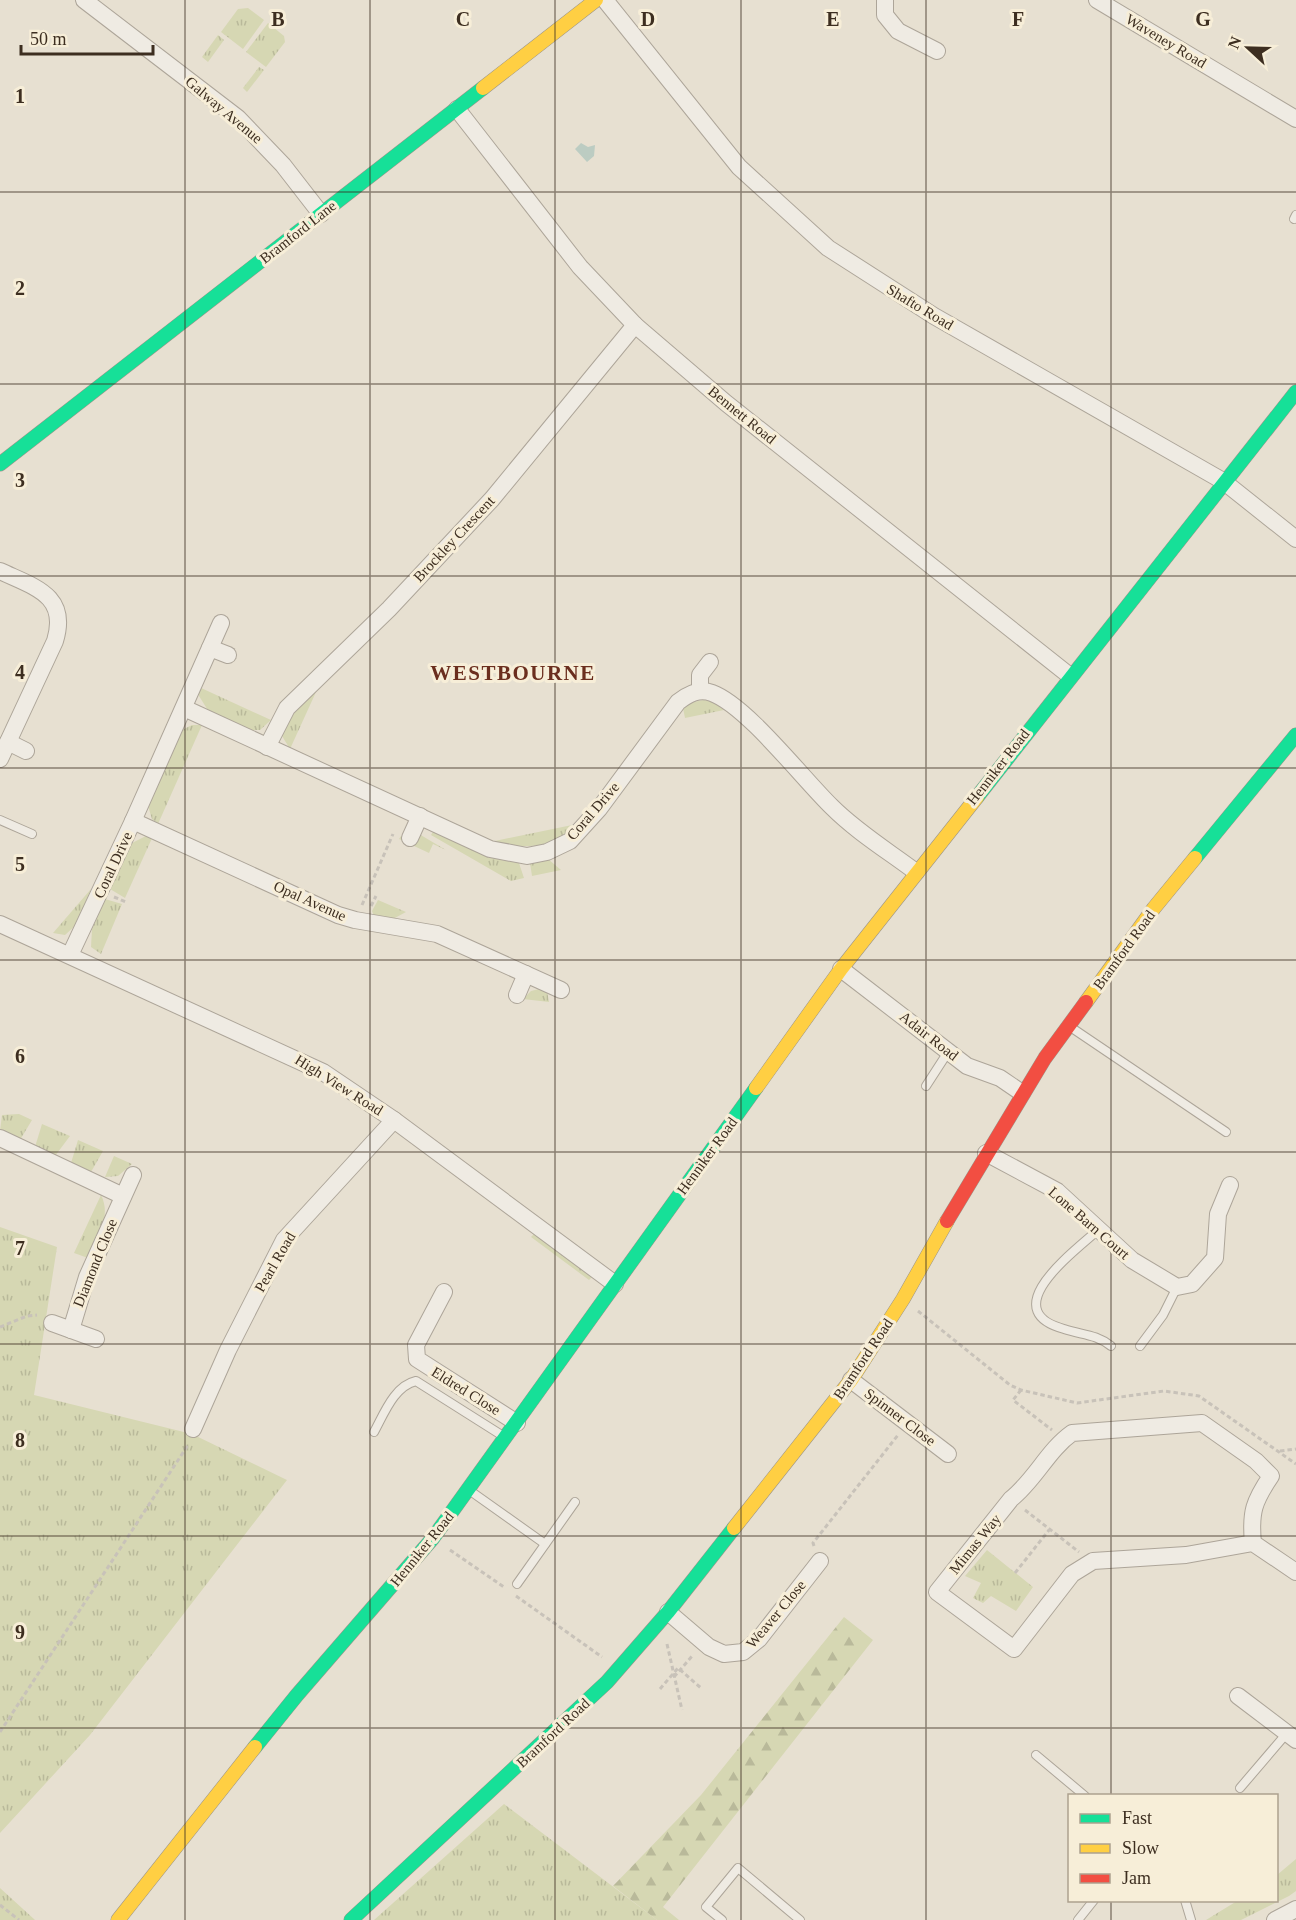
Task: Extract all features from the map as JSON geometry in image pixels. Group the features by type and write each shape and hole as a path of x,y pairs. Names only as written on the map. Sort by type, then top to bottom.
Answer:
{"street":[{"name":"Galway Avenue","path":"84,0 238,118 283,165 321,214"},
{"name":"Bramford Lane","path":"0,464 596,0"},
{"name":"Shafto Road","path":"605,0 739,167 828,248 934,316 1223,481 1296,539"},
{"path":"885,0 885,15 898,31 937,51"},
{"name":"Waveney Road","path":"1097,0 1296,119"},
{"name":"Bennett Road","path":"457,109 580,267 635,325 726,403 1070,676"},
{"name":"Brockley Crescent","path":"267,747 287,708 389,609 492,499 635,325"},
{"name":"Henniker Road","path":"118,1920 297,1695 425,1548 842,969 1223,481 1296,392"},
{"path":"0,571 47,596 54,603 59,620 55,641 0,759"},
{"name":"Coral Drive","path":"70,955 133,821 220,623"},
{"path":"210,648 228,655"},
{"path":"710,662 700,675 700,691 718,696 733,708 833,809 916,872"},
{"name":"Coral Drive","path":"184,708 490,849 527,856 558,848 570,841 590,820 678,702 685,696 700,691"},
{"name":"Bramford Road","path":"351,1920 619,1669 672,1616 851,1380 903,1299 1022,1093 1069,1025 1154,908 1296,735"},
{"path":"8,742 26,751"},
{"path":"402,835 420,816"},
{"name":"Opal Avenue","path":"133,821 338,915 355,920 428,931 561,990"},
{"name":"High View Road","path":"0,924 302,1061 344,1085 615,1284"},
{"name":"Adair Road","path":"842,969 948,1052 973,1069 1000,1078 1022,1093"},
{"path":"517,994 526,974"},
{"name":"Pearl Road","path":"193,1429 228,1350 284,1240 394,1120"},
{"path":"0,1138 123,1196"},
{"name":"Lone Barn Court","path":"986,1153 1057,1191 1132,1260 1177,1287"},
{"name":"Diamond Close","path":"71,1330 87,1277 133,1175"},
{"path":"1177,1287 1192,1284 1215,1258 1218,1214 1230,1185"},
{"name":"Eldred Close","path":"444,1292 416,1345 417,1359 517,1423"},
{"path":"47,1320 96,1339"},
{"name":"Spinner Close","path":"851,1380 948,1454"},
{"path":"1063,1439 1072,1433 1202,1423 1256,1461 1271,1476 1255,1500 1251,1521 1252,1543 1296,1572"},
{"name":"Mimas Way","path":"1063,1439 1024,1489 1011,1499 937,1592 1014,1649 1072,1574 1093,1562 1186,1555 1252,1543"},
{"name":"Weaver Close","path":"672,1616 703,1643 724,1654 743,1652 750,1648 820,1562"},
{"path":"1238,1696 1291,1737"},
{"path":"1275,1920 1296,1909"}],"lane":[{"path":"0,820 32,834"},
{"path":"1069,1025 1226,1132"},
{"path":"926,1086 948,1052"},
{"path":"1098,1230 1044,1280 1037,1293 1038,1307 1043,1318 1053,1324 1099,1336 1111,1346"},
{"path":"1140,1346 1163,1315 1177,1287"},
{"path":"374,1432 391,1401 401,1389 416,1381 506,1438"},
{"path":"469,1489 545,1544"},
{"path":"517,1584 575,1502"},
{"path":"1240,1788 1291,1737"},
{"path":"1036,1755 1083,1794"},
{"path":"722,1920 706,1907 738,1868 800,1920"},
{"path":"1078,1920 1092,1902"},
{"path":"1186,1902 1191,1920"}],"path":[{"path":"358,912 402,835"},
{"path":"903,1299 1010,1385"},
{"path":"0,1327 27,1316 47,1320"},
{"path":"1021,1390 1013,1400 1063,1439"},
{"path":"820,1562 813,1543 908,1422"},
{"path":"0,1732 166,1482 190,1442 193,1429"},
{"path":"1280,1451 1296,1449"},
{"path":"1011,1499 1093,1562"},
{"path":"1015,1573 1049,1530"},
{"path":"441,1543 619,1669"},
{"path":"672,1616 666,1639 682,1710"},
{"path":"660,1689 703,1643"},
{"path":"680,1670 700,1688"},
{"path":"0,1905 19,1920"}],"green space":[{"path":"248,8 264,20 243,49 221,32 238,9"},
{"path":"268,23 284,36 285,42 266,67 246,52"},
{"path":"218,35 224,40 208,62 202,57"},
{"path":"259,67 264,70 247,92 243,88"},
{"path":"199,687 271,720 260,730 251,730 209,712 199,696"},
{"path":"316,692 290,749 282,736 286,719 311,693"},
{"path":"712,701 724,710 685,718 683,708 689,703"},
{"path":"192,725 202,725 158,824 152,819 148,806 182,730"},
{"path":"577,824 547,843 516,846 490,842"},
{"path":"434,830 501,860 519,863 524,878 511,881 431,835"},
{"path":"419,834 446,850 433,844 429,853 399,839 401,836 414,842"},
{"path":"146,836 153,836 125,898 110,889 130,844"},
{"path":"548,859 561,870 532,876 530,863"},
{"path":"91,889 76,925 65,935 53,933"},
{"path":"105,899 122,904 101,954 91,947 92,929"},
{"path":"378,900 406,912 393,919 374,916 372,911"},
{"path":"539,989 547,991 549,1002 523,999 531,991"},
{"path":"19,1114 32,1120 20,1140 0,1131 2,1115"},
{"path":"42,1124 70,1136 55,1156 35,1147"},
{"path":"78,1140 103,1151 91,1172 71,1163"},
{"path":"114,1156 132,1164 118,1176 105,1177"},
{"path":"101,1195 105,1211 104,1219 88,1258 74,1253"},
{"path":"0,1227 57,1247 34,1395 192,1434 287,1480 90,1735 0,1833"},
{"path":"534,1234 592,1277 589,1280 531,1237"},
{"path":"987,1550 1033,1587 1016,1611 991,1596 983,1603 973,1598 981,1583 965,1576"},
{"path":"844,1617 873,1640 663,1907 679,1920 657,1920 613,1886 701,1795"},
{"path":"504,1804 657,1920 374,1920"},
{"path":"1296,1859 1296,1891 1278,1902 1278,1874"},
{"path":"0,1888 35,1920 0,1920"},
{"path":"1235,1902 1277,1902 1241,1920 1206,1920"}],"shaded area":[{"path":"581,143 588,147 595,145 594,156 587,162 575,149"}],"traffic: fast":[{"path":"0,464 483,88"},
{"path":"977,797 1296,392"},
{"path":"1195,858 1296,735"},
{"path":"255,1747 433,1538 756,1088"},
{"path":"351,1920 607,1682 668,1612 734,1528"}],"traffic: slow":[{"path":"483,88 596,0"},
{"path":"756,1088 841,969 977,797"},
{"path":"1086,1002 1154,908 1195,858"},
{"path":"734,1528 851,1380 903,1299 947,1221"},
{"path":"118,1920 255,1747"}],"traffic: jam":[{"path":"947,1221 1045,1058 1086,1002"}],"district":[{"name":"WESTBOURNE","path":"513,673"}]}
